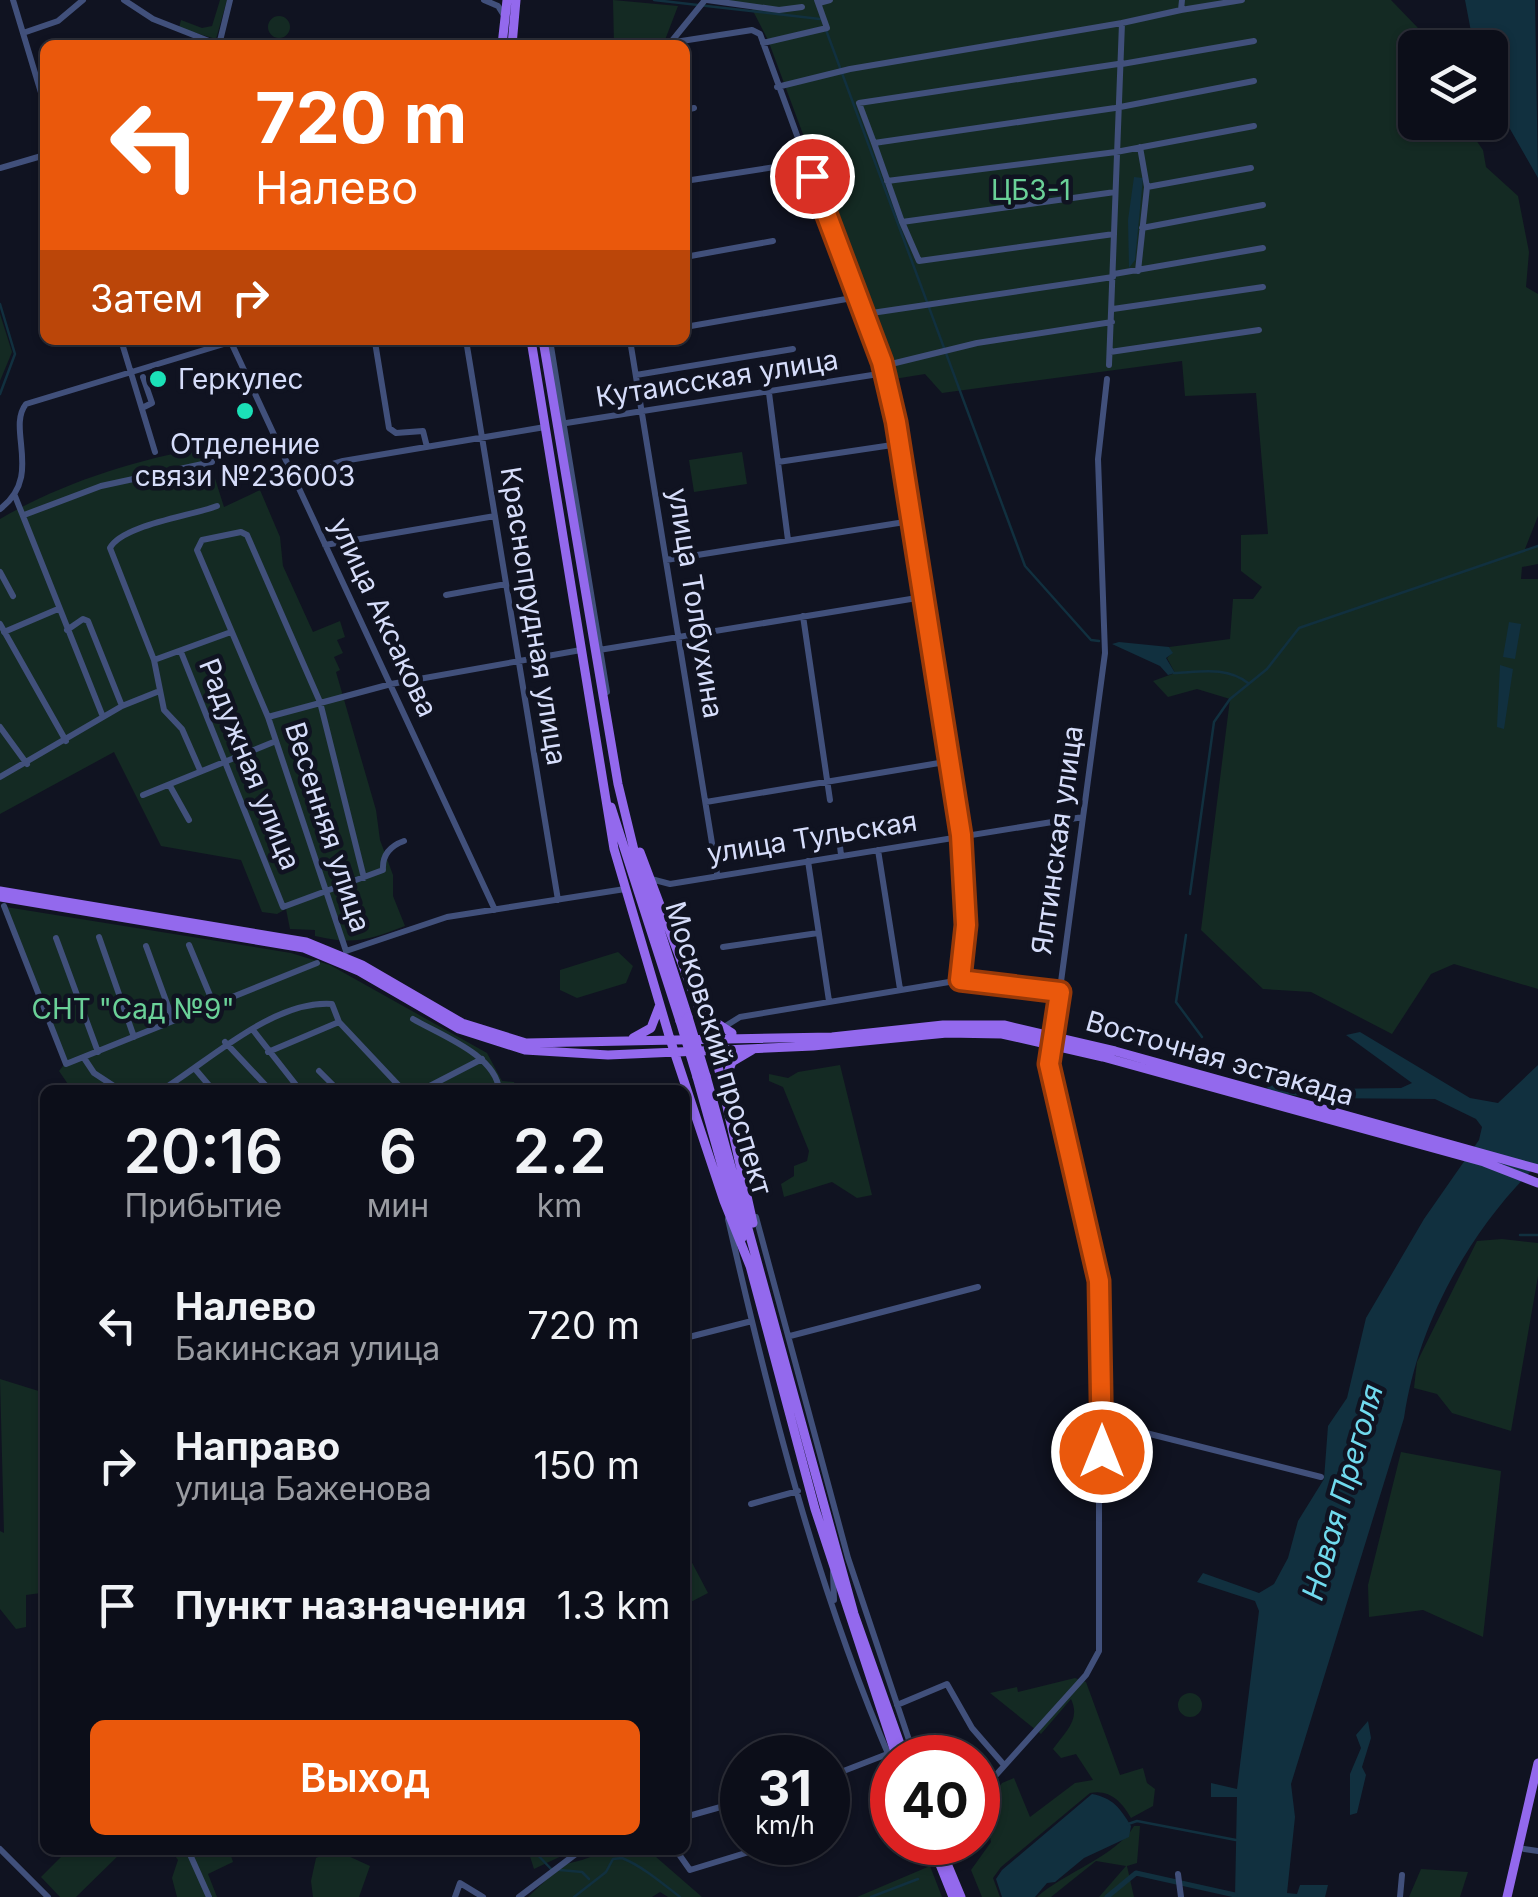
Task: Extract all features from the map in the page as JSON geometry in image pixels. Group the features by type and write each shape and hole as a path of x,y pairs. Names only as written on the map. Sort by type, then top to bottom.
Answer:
{"main road":[{"path":"507,0 507,33"},
{"path":"507,33 516,0"},
{"name":"Московский проспект","path":"531,345 568,531 588,596 629,832 758,1258 889,1735"},
{"name":"Московский проспект","path":"547,345 572,495 568,531 582,650 608,800 684,1019"},
{"path":"608,800 611,836 686,1085"},
{"path":"629,832 651,879 714,1048 749,1194 758,1258"},
{"path":"1,898 282,936 341,952 480,1031 544,1045 750,1035 832,1036 981,1024 1053,1039"},
{"path":"1,898 310,950 365,974 459,1029 507,1046 558,1054 813,1046 962,1032 1053,1039"},
{"path":"613,1043 640,1036 651,1028 659,994"},
{"path":"663,1012 672,1028 685,1030 696,1025 700,1009"},
{"path":"700,1009 715,1026 750,1035"},
{"name":"Восточная эстакада","path":"1053,1039 1374,1128"},
{"path":"724,1096 730,1064 761,1046"},
{"path":"641,1053 668,1058 684,1080"},
{"path":"684,1080 684,1067 692,1060 709,1060 720,1074"},
{"name":"Московский проспект","path":"701,1077 775,1368 825,1510 834,1571 848,1590"},
{"path":"690,1098 750,1266"},
{"path":"1374,1128 1538,1182"},
{"path":"1374,1128 1538,1172"},
{"path":"1484,1162 1538,1172"},
{"path":"1510,1897 1538,1763"},
{"path":"1510,1897 1538,1788"},
{"path":"944,1865 957,1897"}],"street":[{"path":"13,0 40,89"},
{"path":"23,33 58,21 82,0"},
{"path":"124,0 164,24 206,40"},
{"path":"220,40 230,0"},
{"path":"673,40 706,0 779,10 802,7"},
{"path":"763,44 827,28 818,1 830,0"},
{"path":"1181,10 1182,0"},
{"path":"776,86 850,69 1242,0"},
{"path":"490,1 507,33"},
{"path":"1109,365 1122,24"},
{"path":"689,40 752,30 760,34 884,370 961,835 966,925 960,980"},
{"path":"1114,234 920,260 858,106 864,101 1254,42"},
{"path":"874,143 1116,108 1254,81"},
{"path":"690,109 694,108"},
{"path":"888,182 1116,152 1254,126"},
{"path":"1138,270 1147,186 1140,147"},
{"path":"0,168 40,156"},
{"path":"690,181 807,162"},
{"path":"1147,186 1251,168"},
{"path":"902,222 1115,192"},
{"path":"1142,228 1263,205"},
{"path":"690,256 773,242"},
{"path":"864,314 1262,248"},
{"path":"1112,309 1263,287"},
{"path":"690,326 858,297"},
{"name":"Кутаисская улица","path":"560,424 768,393 884,370 978,343 1112,322"},
{"path":"1110,352 1258,330"},
{"path":"123,345 155,452"},
{"path":"0,509 14,496 23,465 20,413 34,401 219,345"},
{"name":"улица Аксакова","path":"229,345 495,910"},
{"path":"375,345 389,428 396,433 423,431 427,447"},
{"name":"Краснопрудная улица","path":"467,345 558,900"},
{"name":"улица Толбухина","path":"631,345 717,874"},
{"path":"636,375 793,350"},
{"path":"142,408 152,403 143,378"},
{"name":"Ялтинская улица","path":"1000,1770 1099,1657 1099,1281 1049,1064 1106,632 1098,459 1107,379"},
{"path":"768,393 788,540"},
{"path":"292,476 343,460 545,427"},
{"path":"778,462 899,444"},
{"path":"24,515 100,486 212,462"},
{"path":"572,495 598,650 923,597"},
{"path":"14,496 104,716"},
{"path":"0,777 122,706 157,692 161,686 154,660 110,548 119,538 217,506"},
{"path":"325,545 495,516"},
{"path":"666,560 911,521"},
{"name":"Весенняя улица","path":"320,702 247,535 241,532 196,545 268,717 341,952"},
{"path":"0,572 13,596"},
{"path":"446,595 506,584"},
{"path":"4,632 59,609"},
{"path":"803,616 830,800"},
{"path":"67,630 83,619 88,620 122,706"},
{"path":"0,624 66,741"},
{"path":"154,660 230,632"},
{"path":"599,639 612,646"},
{"path":"268,717 391,684 582,650"},
{"name":"Радужная улица","path":"181,652 283,907 325,893"},
{"path":"157,692 164,710 182,729 200,770"},
{"path":"320,702 364,878"},
{"path":"0,727 27,764"},
{"path":"144,795 276,742"},
{"path":"706,802 951,761"},
{"path":"170,786 190,820"},
{"name":"улица Тульская","path":"670,884 1083,817"},
{"path":"838,830 841,856"},
{"path":"325,893 383,870 382,859 393,845 404,841"},
{"path":"878,850 900,989"},
{"path":"808,860 829,1001"},
{"path":"651,879 670,884 660,896 661,906"},
{"path":"341,952 446,917 626,889"},
{"path":"1,898 66,1064 317,963"},
{"path":"723,947 818,934"},
{"path":"99,936 134,1037"},
{"path":"56,938 98,1052"},
{"path":"189,945 214,1005"},
{"path":"146,946 174,1020"},
{"path":"354,961 355,948"},
{"path":"715,1026 730,1027 740,1017 960,980 1060,992"},
{"path":"171,1085 196,1070 225,1042 282,1016 327,1002 339,1022 398,1085"},
{"path":"413,1019 482,1059 499,1085"},
{"path":"268,1052 339,1022"},
{"path":"253,1030 296,1085"},
{"path":"225,1042 265,1085"},
{"path":"84,1058 94,1074 112,1085"},
{"path":"432,1085 482,1059"},
{"path":"196,1070 209,1085"},
{"path":"319,1070 333,1085"},
{"name":"Московский проспект","path":"749,1194 802,1382 825,1510 848,1590 907,1735"},
{"path":"724,1202 798,1492 834,1610 886,1735"},
{"path":"790,1336 978,1287"},
{"path":"690,1337 752,1321"},
{"path":"762,1359 775,1368"},
{"path":"790,1376 802,1382"},
{"path":"1102,1422 1320,1477"},
{"path":"751,1504 798,1492"},
{"path":"834,1571 834,1610"},
{"path":"897,1705 947,1684 972,1728 1004,1765"},
{"path":"690,1816 720,1807"},
{"path":"0,1849 48,1897"},
{"path":"1524,1849 1538,1851"},
{"path":"190,1855 209,1897"},
{"path":"518,1897 573,1855"},
{"path":"680,1855 690,1870 720,1861"},
{"path":"1400,1897 1402,1875"},
{"path":"455,1897 460,1883 483,1897"}],"green space":[{"path":"220,0 227,0 216,39 179,28 181,20 202,28 212,26"},
{"path":"613,0 678,6 665,40 614,40"},
{"name":"ЦБЗ-1","path":"708,0 1391,0 1418,28 1398,30 1398,140 1476,140 1483,150 1486,167 1518,196 1529,252 1526,287 1538,294 1538,516 1525,549 1538,546 1538,564 1522,567 1521,579 1538,579 1538,989 1454,964 1431,974 1392,1034 1311,992 1263,989 1201,930 1230,699 1197,689 1168,697 1153,681 1175,673 1167,658 1172,653 1169,647 1230,639 1233,599 1253,599 1262,587 1241,571 1241,535 1268,534 1256,393 1185,396 1182,361 942,393 925,374 894,379 768,40 752,9"},
{"path":"279,16 287,19 287,35 279,38 271,35 268,27 271,19"},
{"path":"0,314 12,352 0,381"},
{"path":"205,447 224,507 260,490 280,537 283,566 313,632 340,621 345,637 337,640 343,653 334,657 340,670 336,672 376,810 380,840 393,875 393,896 405,926 371,938 351,940 315,936 315,930 290,929 286,909 277,914 262,912 241,860 161,846 114,752 0,814 0,519 100,474"},
{"path":"742,452 747,484 694,492 689,460"},
{"name":"СНТ \"Сад №9\"","path":"6,907 291,953 330,965 487,1053 502,1081 515,1085 69,1085 59,1071 66,1062"},
{"path":"618,952 633,966 626,983 577,998 560,990 560,970"},
{"path":"840,1065 872,1195 857,1198 832,1182 784,1197 781,1184 794,1176 794,1166 807,1161 809,1151 783,1087 769,1081 769,1074 788,1078 798,1072"},
{"path":"1477,1241 1538,1243 1538,1276 1511,1431 1452,1413 1437,1394 1414,1388 1417,1362"},
{"path":"0,1379 40,1391 40,1593 26,1595 26,1627 16,1629 0,1609 0,1531 4,1533"},
{"path":"1401,1452 1501,1471 1483,1637 1423,1610 1369,1617 1368,1585"},
{"path":"690,1559 708,1593 690,1602"},
{"path":"1075,1678 1086,1682 1120,1775 1143,1768 1147,1783 1155,1789 1153,1806 1131,1818 1115,1798 1090,1793 1001,1867 993,1878 1000,1897 982,1897 971,1870 975,1865 1000,1865 1002,1783 1014,1778 1030,1817 1075,1783 1093,1780 1076,1754 1061,1758 1053,1749 1073,1720 1071,1699 1041,1734 990,1693 1017,1687 1018,1692"},
{"path":"1190,1693 1202,1705 1190,1717 1178,1705"},
{"path":"1134,1826 1140,1826 1137,1863 1127,1866 1134,1897 1099,1897 1126,1866 1096,1861 1051,1897 1037,1897 1116,1846"},
{"path":"63,1855 119,1855 76,1897 60,1897 41,1877"},
{"path":"174,1855 231,1855 233,1862 208,1874 217,1897 177,1897 172,1878 178,1860"},
{"path":"346,1855 370,1866 359,1897 313,1897 311,1881 316,1858"},
{"path":"530,1855 563,1855 534,1869"},
{"path":"596,1855 654,1855 702,1897 668,1897 660,1892 652,1897 528,1897 562,1865"},
{"path":"930,1866 942,1897 857,1897"},
{"path":"1421,1869 1468,1872 1460,1897 1409,1897"}],"water":[{"path":"1465,0 1535,0 1538,178 1508,126 1508,30 1471,30"},
{"path":"1134,177 1143,178 1135,260 1129,268 1128,220"},
{"path":"1509,622 1521,624 1515,659 1503,657"},
{"path":"1112,644 1169,647 1173,653 1166,658 1175,673 1168,675 1160,666"},
{"path":"1500,665 1513,669 1504,729 1497,727"},
{"name":"Новая Преголя","path":"1360,1032 1470,1098 1498,1103 1538,1065 1538,1164 1513,1190 1469,1249 1434,1314 1291,1784 1295,1817 1287,1893 1297,1894 1300,1885 1328,1885 1325,1897 1235,1897 1237,1797 1211,1797 1211,1783 1237,1789 1259,1611 1255,1601 1197,1582 1203,1573 1259,1593 1274,1584 1288,1558 1298,1521 1324,1479 1328,1426 1347,1398 1366,1318 1424,1219 1479,1140 1482,1127 1476,1119 1435,1099 1315,1098 1270,1092 1267,1087 1272,1082 1324,1089 1401,1088 1412,1083 1346,1035"},
{"path":"1368,1721 1371,1738 1362,1767 1366,1775 1357,1813 1350,1815 1350,1774 1361,1748 1356,1735"},
{"path":"1092,1794 1111,1801 1119,1809 1131,1826 1129,1837 1084,1858 1055,1882 1047,1883 1035,1897 1002,1897 996,1879 1002,1870"}],"waterway":[{"path":"654,0 820,19"},
{"path":"826,30 1025,566 1091,640 1099,641"},
{"path":"0,304 15,354 0,394"},
{"path":"1190,894 1214,722 1230,699 1267,669 1299,628 1538,546"},
{"path":"1174,673 1222,672 1248,683"},
{"path":"1186,935 1176,1002 1202,1037"},
{"path":"1520,1235 1538,1235"},
{"path":"1128,1824 1137,1821 1236,1840"},
{"path":"538,1855 553,1871"},
{"path":"574,1897 606,1872 613,1859 622,1858 680,1897"},
{"path":"560,1870 582,1872 589,1879"},
{"path":"1107,1897 1136,1873 1235,1895"},
{"path":"871,1897 918,1879"}],"place":[{"name":"Геркулес","path":"158,379"},
{"name":"Отделение связи №236003","path":"245,411"}],"route":[{"path":"812,176 882,362 896,422 961,835 966,925 960,980 1060,992 1049,1064 1098,1270 1102,1452"}]}
